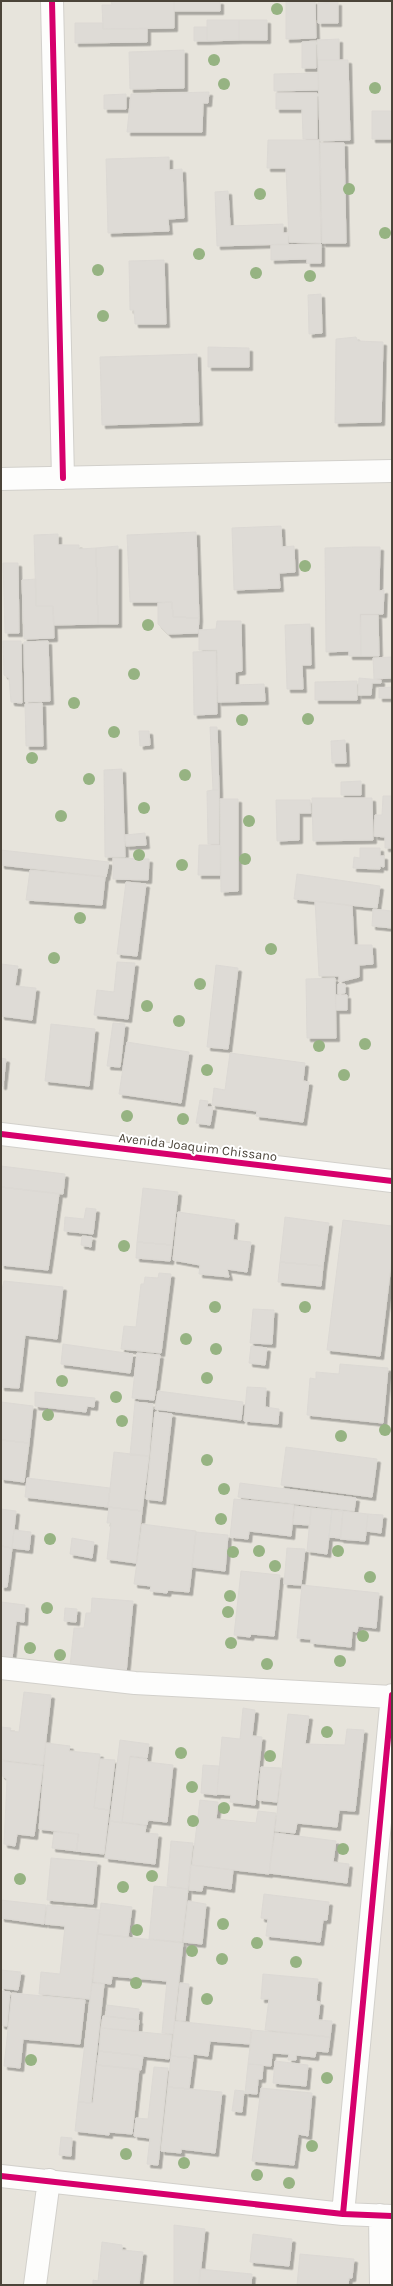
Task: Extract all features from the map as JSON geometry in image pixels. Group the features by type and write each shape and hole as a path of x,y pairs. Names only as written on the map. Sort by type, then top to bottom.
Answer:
{"street":[{"path":"52,1 63,478"},
{"path":"1,479 392,471"},
{"name":"Avenida Joaquim Chissano","path":"1,1134 392,1181"},
{"path":"1,1668 135,1684 392,1696 343,2214"},
{"path":"1,2176 49,2180 343,2214 386,2216 381,2285"},
{"path":"35,2285 49,2180"}],"shaded area":[{"path":"1,1 392,1 392,2285 1,2285"}],"building":[{"path":"111,1 174,1 174,28 103,29 102,5 112,5"},
{"path":"174,1 220,1 220,11 174,11"},
{"path":"286,1 315,1 316,38 286,39"},
{"path":"338,2 338,23 318,23 318,3"},
{"path":"207,20 239,20 239,40 207,41"},
{"path":"239,20 267,20 267,40 239,40"},
{"path":"75,23 103,23 103,29 147,29 147,42 75,43"},
{"path":"194,27 207,27 207,41 194,41"},
{"path":"339,39 339,60 318,60 317,40"},
{"path":"316,41 316,68 302,68 302,42"},
{"path":"184,50 184,88 130,89 129,52"},
{"path":"318,60 348,60 350,140 320,141"},
{"path":"318,73 318,90 274,91 274,74"},
{"path":"209,92 208,103 203,103 202,132 127,132 131,94"},
{"path":"276,93 317,93 317,139 303,139 302,109 276,109"},
{"path":"126,94 126,109 104,109 104,95"},
{"path":"372,111 392,111 392,139 372,139"},
{"path":"268,140 319,140 321,243 289,242 286,168 267,168"},
{"path":"320,143 344,143 346,243 322,243"},
{"path":"169,157 169,170 182,169 184,218 168,219 169,231 108,233 106,159"},
{"path":"228,191 230,226 283,224 283,233 288,233 288,244 217,246 215,192"},
{"path":"321,244 321,263 307,263 307,259 271,260 271,245"},
{"path":"164,260 166,324 135,324 134,310 130,310 129,261"},
{"path":"321,294 322,333 309,334 308,295"},
{"path":"356,337 358,341 383,342 381,422 335,423 336,339"},
{"path":"208,347 249,348 249,367 208,367"},
{"path":"197,354 199,422 102,425 100,357"},
{"path":"281,526 282,547 294,546 295,572 279,573 280,588 234,590 232,528"},
{"path":"196,532 199,618 173,617 172,602 130,602 127,535"},
{"path":"58,534 58,545 79,545 79,549 96,548 98,624 54,625 53,606 36,606 34,535"},
{"path":"118,546 118,624 98,624 96,548"},
{"path":"380,547 379,591 384,590 383,614 360,614 361,656 349,656 349,651 326,652 325,548"},
{"path":"3,563 18,563 19,633 5,633"},
{"path":"36,579 36,606 53,606 54,638 24,639 22,580"},
{"path":"172,602 173,617 199,618 198,633 168,634 158,624 158,603"},
{"path":"361,615 378,615 379,656 361,656"},
{"path":"217,621 241,621 242,671 235,672 235,685 264,684 265,701 218,702 217,650 199,650 199,630 216,629"},
{"path":"310,624 311,665 302,665 303,689 287,689 285,625"},
{"path":"3,641 21,641 22,703 11,702 9,678 4,675"},
{"path":"48,641 50,701 25,702 24,642"},
{"path":"216,651 217,714 194,715 193,652"},
{"path":"391,657 392,678 374,679 373,658"},
{"path":"359,678 381,680 381,683 372,683 371,695 358,695"},
{"path":"357,681 357,700 315,700 315,682"},
{"path":"392,687 392,698 379,698 379,688"},
{"path":"42,703 43,746 26,746 25,704"},
{"path":"210,727 217,727 219,790 213,790"},
{"path":"139,731 149,731 150,745 140,746"},
{"path":"345,740 346,763 332,763 331,741"},
{"path":"122,769 125,857 105,857 104,770"},
{"path":"361,781 361,795 341,795 341,782"},
{"path":"219,790 219,844 208,844 207,791"},
{"path":"383,796 392,796 392,848 385,848 385,837 374,836 375,815 382,815"},
{"path":"312,798 372,798 373,840 313,841"},
{"path":"220,799 238,799 238,891 221,892"},
{"path":"276,800 310,800 311,813 299,813 299,840 277,841"},
{"path":"145,833 146,845 126,846 125,835"},
{"path":"199,845 220,845 220,875 198,875"},
{"path":"360,848 380,848 380,856 384,856 384,867 380,866 380,869 353,868 354,857 360,858"},
{"path":"1,850 109,862 106,877 1,865"},
{"path":"113,858 149,859 148,880 113,879"},
{"path":"30,870 105,877 102,905 26,900"},
{"path":"297,874 380,886 377,908 294,899"},
{"path":"126,882 146,884 137,956 117,954"},
{"path":"315,901 352,906 354,945 372,945 373,964 359,965 359,977 339,982 339,976 319,976"},
{"path":"373,909 392,911 392,928 372,926"},
{"path":"117,962 135,963 128,1019 94,1015 97,990 114,992"},
{"path":"1,964 18,966 15,986 36,988 32,1020 1,1016"},
{"path":"216,965 238,968 228,1049 207,1047"},
{"path":"335,978 336,1038 307,1038 306,979"},
{"path":"338,984 345,984 345,993 338,994"},
{"path":"336,995 347,995 347,1010 336,1010"},
{"path":"113,1023 125,1024 120,1067 107,1066"},
{"path":"51,1024 95,1029 89,1086 45,1081"},
{"path":"127,1042 189,1052 181,1103 119,1094"},
{"path":"230,1053 305,1063 303,1081 309,1082 303,1122 256,1116 257,1111 212,1105 214,1088 225,1090"},
{"path":"1,1058 6,1059 3,1086 1,1086"},
{"path":"200,1100 208,1101 207,1107 213,1107 210,1125 196,1123"},
{"path":"1,1166 65,1174 63,1194 1,1187"},
{"path":"1,1187 59,1194 48,1270 1,1265"},
{"path":"143,1188 178,1192 172,1245 137,1242"},
{"path":"86,1208 96,1209 93,1234 64,1231 65,1217 84,1219"},
{"path":"178,1212 235,1220 233,1240 251,1242 247,1272 227,1269 229,1277 199,1274 200,1265 173,1260"},
{"path":"285,1217 329,1223 323,1266 280,1262"},
{"path":"343,1220 392,1226 392,1257 380,1356 327,1350"},
{"path":"82,1236 92,1237 91,1247 81,1245"},
{"path":"137,1242 172,1245 170,1261 136,1258"},
{"path":"280,1262 323,1266 321,1286 278,1282"},
{"path":"159,1273 171,1274 161,1353 121,1349 124,1326 136,1327 141,1284 144,1284 145,1277 158,1278"},
{"path":"4,1281 63,1287 57,1339 25,1335 19,1388 1,1387 1,1294"},
{"path":"253,1309 274,1310 272,1344 250,1343"},
{"path":"63,1344 133,1354 130,1373 61,1364"},
{"path":"251,1346 267,1348 265,1365 249,1363"},
{"path":"137,1353 160,1355 154,1400 132,1398"},
{"path":"340,1364 388,1368 383,1423 307,1415 310,1378 316,1379 316,1372 339,1374"},
{"path":"247,1387 266,1388 265,1407 279,1409 278,1424 244,1421"},
{"path":"158,1391 243,1402 241,1420 155,1409"},
{"path":"35,1392 95,1398 94,1407 87,1406 86,1412 35,1406"},
{"path":"1,1402 33,1406 29,1443 1,1440"},
{"path":"135,1402 153,1404 149,1456 130,1455"},
{"path":"155,1412 172,1414 162,1501 146,1499"},
{"path":"1,1440 29,1443 24,1482 1,1479"},
{"path":"286,1447 377,1459 372,1497 281,1485"},
{"path":"114,1452 149,1456 142,1511 108,1507"},
{"path":"27,1478 110,1488 108,1507 25,1497"},
{"path":"240,1483 356,1498 354,1511 238,1497"},
{"path":"234,1499 294,1505 291,1536 249,1531 248,1539 230,1537"},
{"path":"295,1506 311,1508 310,1525 293,1524"},
{"path":"109,1507 142,1511 136,1563 107,1559 111,1523 107,1523"},
{"path":"311,1508 332,1510 327,1554 307,1551"},
{"path":"1,1509 16,1511 12,1548 1,1546"},
{"path":"332,1510 343,1511 341,1538 329,1537"},
{"path":"332,1510 343,1511 340,1538 329,1537"},
{"path":"343,1511 368,1514 365,1541 340,1539"},
{"path":"368,1514 383,1515 381,1533 366,1531"},
{"path":"142,1524 196,1531 189,1592 168,1590 167,1593 150,1591 151,1586 134,1584"},
{"path":"14,1530 31,1532 29,1550 12,1548"},
{"path":"196,1532 228,1535 225,1571 192,1567"},
{"path":"72,1538 94,1542 92,1558 70,1554"},
{"path":"1,1546 12,1548 7,1587 1,1587"},
{"path":"287,1548 305,1549 301,1585 284,1584"},
{"path":"241,1571 280,1575 274,1636 251,1634 250,1637 234,1635"},
{"path":"302,1585 379,1593 376,1628 358,1626 357,1632 352,1631 351,1647 311,1643 311,1639 297,1638"},
{"path":"92,1598 133,1601 126,1673 70,1667 74,1628 84,1628 86,1613 91,1613"},
{"path":"1,1602 25,1605 24,1622 16,1621 12,1659 1,1658"},
{"path":"65,1608 77,1609 76,1622 64,1621"},
{"path":"24,1692 51,1695 43,1765 1,1760 1,1727 11,1728 10,1731 19,1732"},
{"path":"243,1708 255,1710 252,1736 262,1737 255,1805 230,1802 231,1795 217,1794 222,1737 240,1739"},
{"path":"288,1714 309,1716 305,1744 345,1745 347,1729 364,1730 355,1811 339,1810 337,1827 297,1823 295,1833 275,1831"},
{"path":"120,1740 149,1744 147,1758 130,1756 122,1823 110,1821"},
{"path":"46,1743 70,1746 69,1751 100,1754 94,1808 109,1810 104,1854 76,1851 79,1834 39,1829"},
{"path":"130,1757 147,1759 147,1762 173,1765 167,1822 148,1820 147,1825 122,1822"},
{"path":"100,1759 115,1760 109,1810 94,1808"},
{"path":"1,1761 43,1766 34,1836 17,1834 15,1846 4,1844 7,1779 1,1775"},
{"path":"203,1765 219,1766 217,1795 201,1793"},
{"path":"261,1767 281,1768 277,1802 258,1800"},
{"path":"200,1800 218,1802 216,1819 256,1823 258,1811 276,1813 269,1874 192,1865"},
{"path":"110,1821 146,1826 145,1833 158,1834 155,1864 105,1858"},
{"path":"54,1832 78,1834 77,1851 52,1848"},
{"path":"275,1833 336,1841 333,1862 349,1864 347,1883 269,1873"},
{"path":"171,1841 193,1843 188,1889 167,1886"},
{"path":"51,1858 97,1862 93,1904 47,1900"},
{"path":"191,1865 233,1870 231,1889 203,1885 202,1891 189,1890"},
{"path":"154,1886 188,1889 182,1942 149,1939"},
{"path":"264,1894 329,1902 327,1920 323,1920 320,1942 266,1936 268,1919 261,1918"},
{"path":"1,1900 46,1905 44,1924 1,1918"},
{"path":"188,1901 206,1904 202,1944 183,1942"},
{"path":"101,1903 132,1907 128,1937 98,1934"},
{"path":"47,1905 100,1910 90,1999 39,1994 41,1972 60,1974 65,1926 45,1924"},
{"path":"97,1934 183,1943 173,2034 162,2033 167,1981 112,1976 111,1984 93,1982"},
{"path":"1,1970 21,1972 18,1990 1,1988"},
{"path":"263,1974 318,1979 316,2001 320,2002 318,2020 332,2021 330,2037 265,2030 269,1999 261,1999"},
{"path":"92,1983 104,1984 91,2103 78,2102"},
{"path":"180,1983 189,1984 185,2021 176,2020"},
{"path":"1,1991 10,1992 7,2026 1,2025"},
{"path":"12,1993 85,2000 80,2044 23,2039 20,2068 4,2066"},
{"path":"107,2005 139,2009 138,2020 106,2016"},
{"path":"103,2016 139,2020 138,2031 101,2028"},
{"path":"175,2021 251,2029 250,2044 210,2041 208,2056 193,2054 193,2058 171,2056"},
{"path":"101,2028 172,2035 169,2059 99,2051"},
{"path":"252,2030 330,2037 328,2052 316,2051 315,2057 296,2055 296,2060 288,2060 289,2054 272,2053 271,2066 248,2064"},
{"path":"99,2051 143,2056 141,2070 97,2065"},
{"path":"171,2056 193,2058 189,2089 168,2087"},
{"path":"275,2061 308,2065 306,2086 273,2083"},
{"path":"248,2064 263,2065 262,2079 258,2079 257,2094 245,2093"},
{"path":"97,2065 139,2069 132,2134 109,2132 109,2135 75,2131 78,2102 93,2103"},
{"path":"154,2067 168,2068 158,2165 147,2164 150,2138 134,2136 136,2118 148,2119"},
{"path":"168,2087 222,2092 215,2153 181,2149 181,2153 161,2151"},
{"path":"261,2088 312,2093 308,2136 298,2134 294,2165 252,2161"},
{"path":"235,2090 244,2091 242,2112 232,2111"},
{"path":"61,2137 72,2138 71,2156 59,2155"},
{"path":"174,2225 205,2229 199,2285 174,2285"},
{"path":"253,2234 292,2239 289,2266 250,2262"},
{"path":"102,2242 122,2245 122,2250 143,2252 139,2285 93,2285 93,2280 98,2281"},
{"path":"300,2254 354,2259 352,2278 349,2278 348,2285 297,2285"},
{"path":"200,2269 252,2274 251,2285 199,2285"}],"cycle path":[{"path":"52,1 63,478"},
{"path":"1,1134 392,1181"},
{"path":"343,2214 392,1695"},
{"path":"1,2176 343,2214 392,2216"}]}
